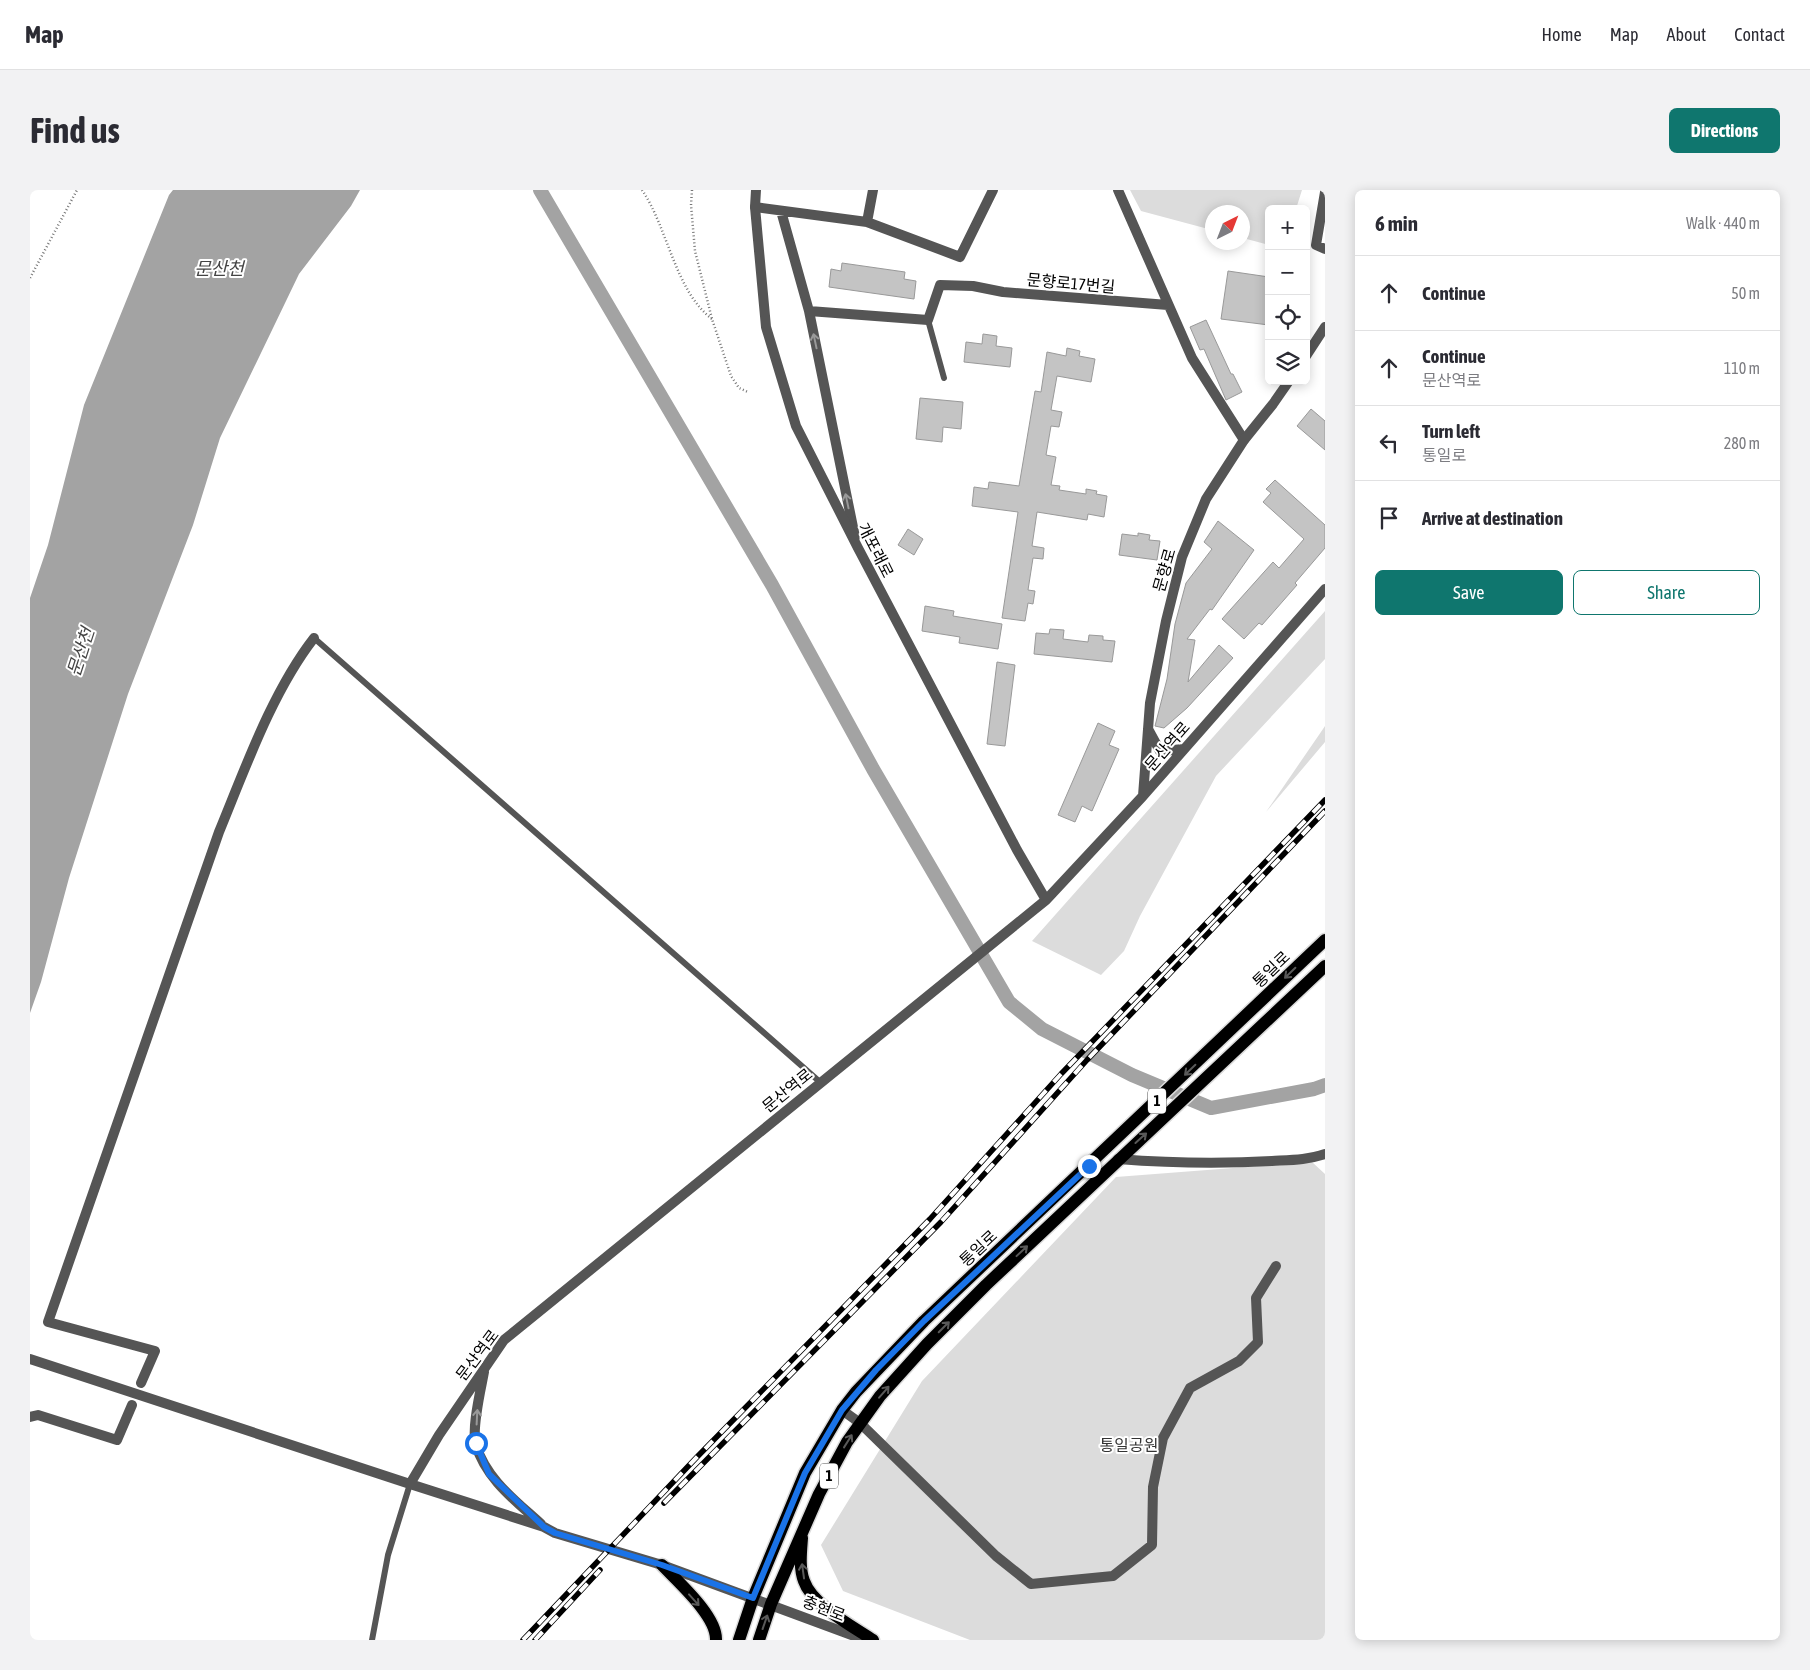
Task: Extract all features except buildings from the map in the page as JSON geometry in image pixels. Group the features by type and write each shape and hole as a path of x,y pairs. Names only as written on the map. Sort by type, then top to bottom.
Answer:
{"main road":[{"name":"통일로","path":"739,1640 753,1598 805,1473 842,1410 876,1370 924,1321 1325,940"},
{"name":"통일로","path":"758,1640 771,1604 819,1494 847,1442 880,1396 927,1344 986,1284 1118,1159 1235,1053 1325,966"},
{"path":"802,1531 801,1559 804,1582 815,1598 828,1610 872,1640"},
{"path":"662,1565 706,1612 713,1625 716,1640"}],"street":[{"name":"개포래로","path":"756,190 755,207 766,327 796,426 1017,850 1046,900"},
{"path":"866,222 873,190"},
{"path":"755,207 866,222 960,257 993,190"},
{"path":"1118,190 1192,358 1244,440"},
{"path":"1325,192 1316,245 1325,249"},
{"path":"781,211 809,311 846,500 858,548"},
{"name":"문향로17번길","path":"928,320 940,285 973,286 1003,292 1168,306"},
{"path":"809,311 928,320"},
{"path":"1310,350 1325,327"},
{"name":"문향로","path":"1143,796 1150,703 1164,630 1182,557 1206,499 1244,440 1286,385"},
{"name":"문산역로","path":"410,1484 439,1435 504,1340 1046,900 1143,796 1325,589"},
{"path":"141,1383 155,1351 48,1322 219,832 250,756 282,688 299,657 314,638"},
{"path":"1148,729 1160,751 1184,749"},
{"path":"1118,1159 1145,1162 1250,1162 1312,1158 1325,1154"},
{"path":"842,1410 860,1423 996,1556 1031,1584 1113,1576 1152,1545 1153,1487 1163,1438 1190,1388 1239,1360 1258,1342 1256,1298 1276,1266"},
{"path":"30,1359 544,1527 555,1533 662,1565 771,1604"},
{"path":"485,1367 477,1408 476,1443 489,1474 544,1527"},
{"path":"30,1417 38,1415 117,1440 132,1405"},
{"name":"충현로","path":"771,1604 865,1640"}],"lane":[{"path":"928,320 944,378"},
{"path":"314,638 820,1082"},
{"path":"372,1640 388,1555 410,1484"}],"path":[{"path":"30,278 77,190"},
{"path":"642,190 655,210 685,286 696,305 712,319"},
{"path":"692,190 691,205 695,251 712,319 731,376 739,388 748,392"}],"green space":[{"path":"1130,190 1302,190 1297,205 1265,205 1265,244 1250,240 1250,205 1205,205 1205,228 1141,211"},
{"path":"1325,611 1325,659 1216,776 1140,916 1124,951 1101,975 1032,941"},
{"path":"1325,726 1325,742 1266,812 1323,729"},
{"name":"통일공원","path":"1312,1162 1325,1174 1325,1640 970,1640 843,1591 821,1545 922,1381 1116,1177"}],"water":[{"name":"문산천","path":"173,190 360,190 351,206 299,274 220,438 193,525 128,694 69,878 41,982 30,1013 30,598 48,545 84,405 169,195"}],"waterway":[{"path":"540,190 772,585 873,769 1009,1002 1042,1029 1132,1075 1211,1108 1314,1089 1325,1085"}],"railway":[{"path":"523,1640 697,1457 930,1219 1061,1074 1325,800"},
{"path":"664,1503 941,1222 1087,1060 1325,811"},
{"path":"535,1640 600,1570"}],"route":[{"path":"476,1443 489,1474 544,1527 555,1533 662,1565 753,1598 805,1473 842,1410 876,1370 924,1321 1089,1166"}]}
